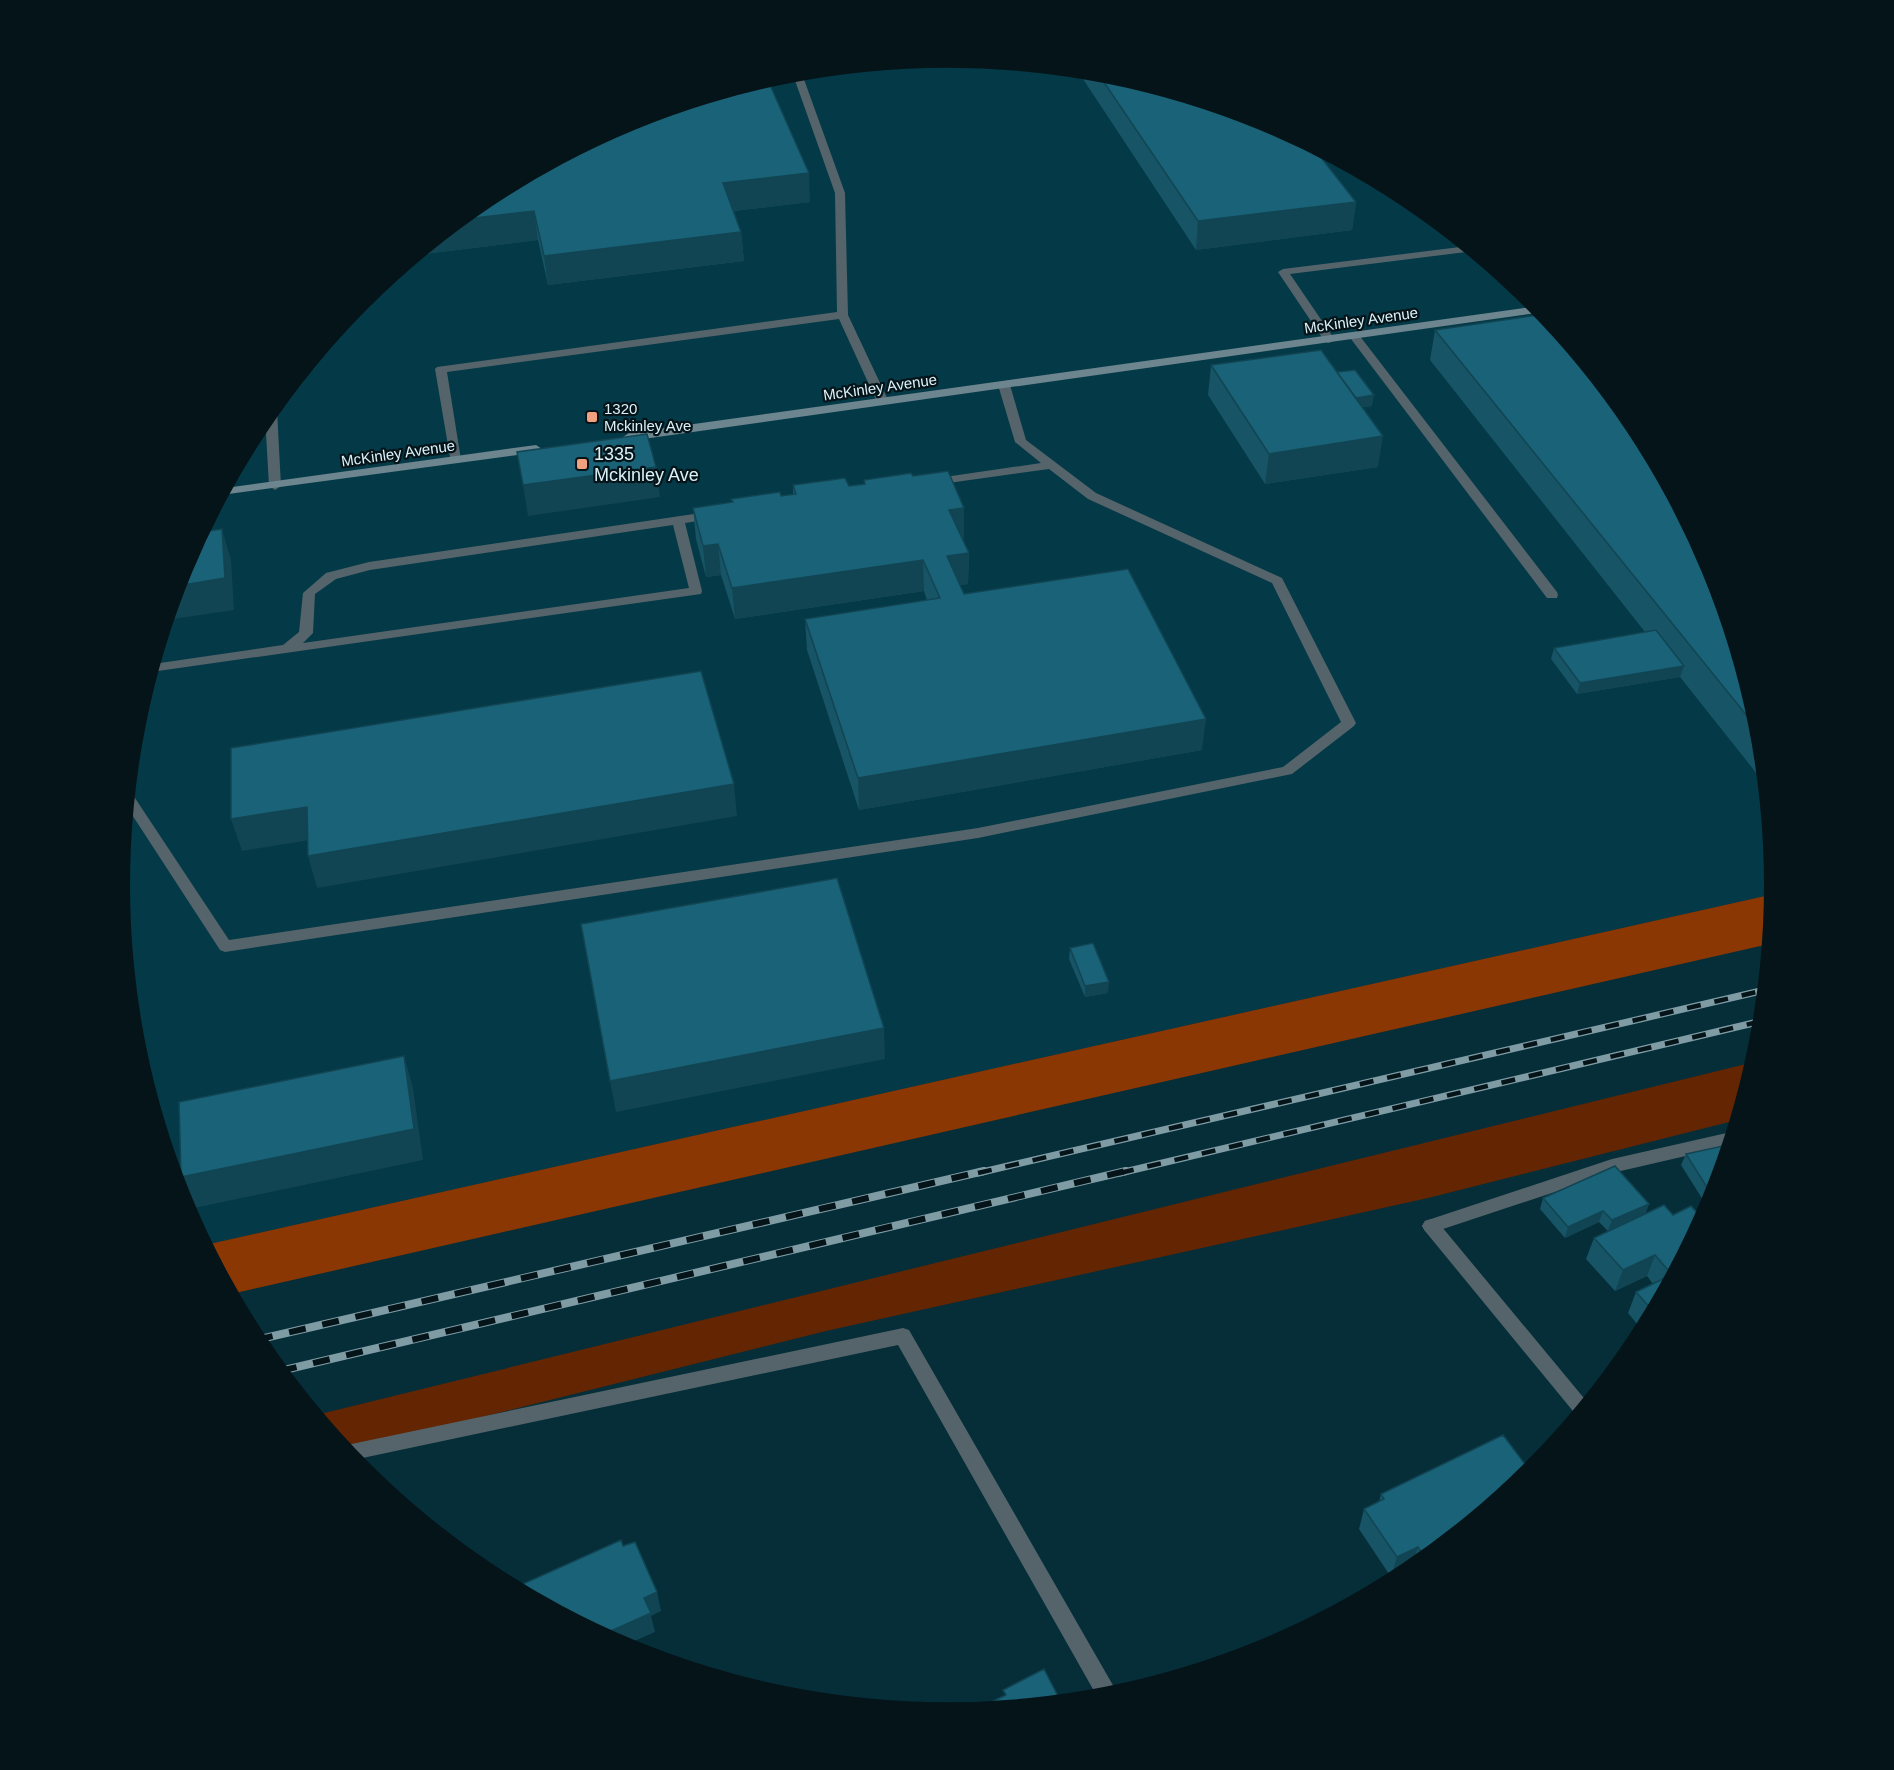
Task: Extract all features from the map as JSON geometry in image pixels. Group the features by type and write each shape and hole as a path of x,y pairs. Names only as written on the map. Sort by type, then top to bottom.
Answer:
{"main road":[{"name":"McKinley Avenue","path":"615,439 1529,311"},
{"name":"McKinley Avenue","path":"231,491 549,448"}],"street":[{"path":"800,81 840,193 843,315 883,402"},
{"path":"1329,340 1283,272 1462,250"},
{"path":"455,460 441,369 843,315"},
{"path":"1355,337 1552,595"},
{"path":"133,806 225,946 990,831 1287,771 1349,723 1277,581 1092,496 1021,442 1004,385"},
{"path":"272,424 275,486"},
{"path":"912,486 1052,465"},
{"path":"287,649 306,633 309,593 331,576 369,566 725,513"},
{"path":"159,667 696,591 678,520"},
{"path":"1578,1405 1431,1226 1612,1166 1723,1141"},
{"path":"357,1451 903,1336 1104,1687"}],"shaded area":[{"path":"894,69 1000,69 1054,74 1159,95 1260,130 1309,152 1356,177 1445,236 1486,270 1562,346 1596,387 1655,476 1734,663 1749,726 1758,778 1763,832 1765,896 212,1243 173,1148 157,1097 145,1044 136,992 131,938 131,832 136,778 157,673 192,572 214,523 239,476 298,387 332,346 408,270 449,236 538,177 585,152 684,111 735,95 840,74"},
{"path":"1765,896 1762,946 238,1292 212,1243"},
{"path":"1744,1064 1729,1122 1428,1198 826,1331 355,1449 323,1413"}],"building":[{"path":"1104,83 1159,95 1210,111 1309,152 1322,159 1356,202 1198,221"},
{"path":"771,87 809,173 723,183 741,232 544,256 534,211 474,218 538,177 634,130 684,111"},
{"path":"1533,316 1596,387 1655,476 1680,523 1721,622 1737,673 1747,715 1435,330"},
{"path":"1321,350 1383,436 1269,454 1211,365"},
{"path":"1355,370 1374,395 1356,398 1337,372"},
{"path":"647,434 656,467 523,485 517,452"},
{"path":"948,471 964,508 949,510 969,553 947,556 964,594 1128,569 1206,719 858,778 805,619 940,598 923,560 732,588 718,544 703,546 693,508 733,502 731,499 780,492 781,496 796,494 793,485 845,478 849,486 865,484 864,480 911,473 913,476"},
{"path":"222,529 225,578 187,584 192,572 211,531"},
{"path":"1656,630 1684,666 1580,683 1554,648"},
{"path":"701,671 734,784 308,856 307,807 231,819 231,748"},
{"path":"837,878 884,1028 610,1081 581,924"},
{"path":"1093,943 1109,982 1085,986 1070,948"},
{"path":"404,1056 414,1129 184,1176 181,1168 179,1102"},
{"path":"1722,1146 1706,1186 1686,1154"},
{"path":"1615,1166 1649,1204 1612,1220 1603,1211 1568,1227 1543,1198"},
{"path":"1664,1205 1673,1215 1691,1206 1696,1211 1668,1270 1655,1255 1623,1270 1594,1238"},
{"path":"1663,1279 1648,1305 1636,1292"},
{"path":"1503,1435 1525,1463 1445,1534 1421,1551 1418,1547 1397,1557 1364,1509 1384,1499 1381,1494"},
{"path":"621,1540 623,1546 635,1542 657,1592 644,1598 651,1613 612,1630 523,1584"},
{"path":"1044,1669 1058,1695 993,1701 1006,1695 1003,1690"}],"railway":[{"path":"978,1173 1758,992"},
{"path":"1120,1173 1753,1023"},
{"path":"266,1338 984,1171"},
{"path":"288,1369 1126,1171"}],"place":[{"name":"1320 Mckinley Ave","path":"592,417"},
{"name":"1335 Mckinley Ave","path":"582,464"}]}
